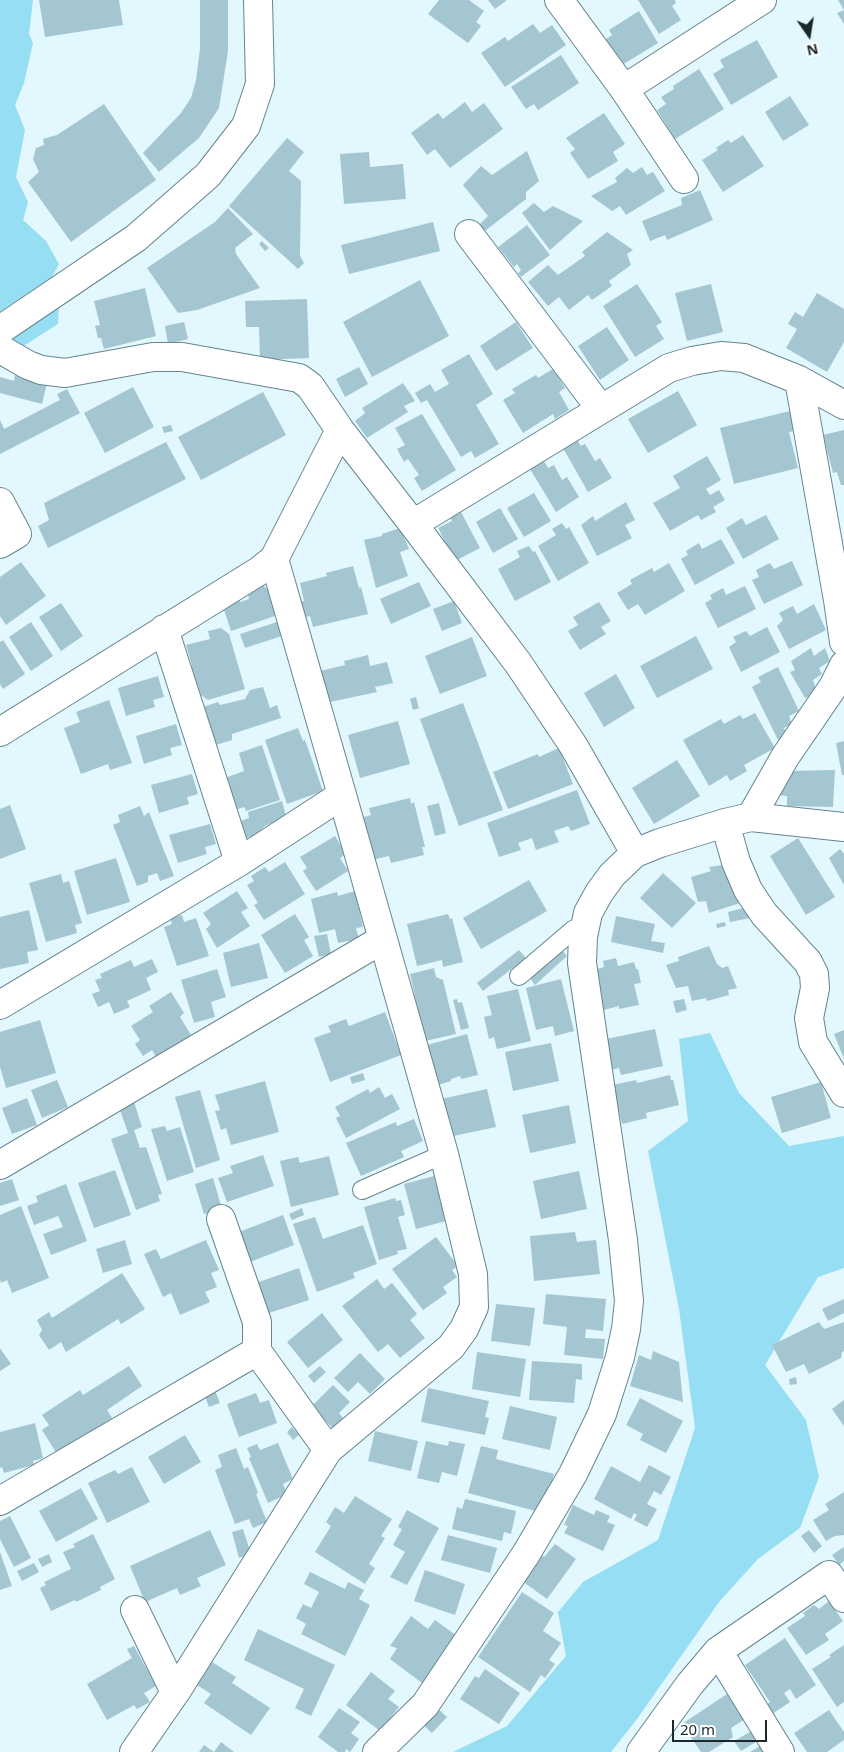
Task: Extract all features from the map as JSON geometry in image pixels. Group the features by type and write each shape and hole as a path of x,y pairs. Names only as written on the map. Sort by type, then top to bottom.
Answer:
{"street":[{"path":"0,330 136,238 208,176 246,126 260,84 258,0"},
{"path":"559,0 624,89 684,179"},
{"path":"624,89 762,0"},
{"path":"469,234 601,409"},
{"path":"0,349 28,366 64,373 152,357 182,357 298,378 310,386 340,430 518,663 573,745 635,853"},
{"path":"413,524 669,368 692,361 721,356 744,358 799,380 844,406"},
{"path":"799,380 844,642"},
{"path":"0,732 259,571 274,559 340,430"},
{"path":"0,502 16,534 0,544"},
{"path":"134,1752 177,1690 328,1450 451,1347 464,1329 474,1307 473,1274 444,1154 274,559"},
{"path":"164,629 239,862"},
{"path":"751,817 785,757 833,687 844,665"},
{"path":"0,1005 239,862 342,795"},
{"path":"377,1752 425,1705 526,1554 573,1474 602,1414 620,1357 629,1301 623,1240 582,963 583,937 588,913 612,875 635,853 725,823 751,817 844,827"},
{"path":"725,823 736,862 748,890 764,914 808,962 814,974 815,988 809,1018 813,1042 844,1093"},
{"path":"0,1165 383,939"},
{"path":"221,1219 257,1322 256,1351 328,1450"},
{"path":"0,1501 256,1351"},
{"path":"641,1752 690,1684 718,1652 829,1575 844,1598"},
{"path":"135,1610 171,1684 177,1690"},
{"path":"718,1652 780,1752"}],"lane":[{"path":"519,976 573,930 586,924"},
{"path":"362,1190 444,1154"}],"shaded area":[{"path":"0,0 33,0 29,34 33,43 24,83 15,105 25,130 16,177 28,202 23,220 46,241 59,264 53,275 59,306 58,324 0,361"},
{"path":"710,1033 739,1093 789,1146 844,1136 844,1268 818,1277 765,1365 806,1420 819,1477 800,1528 758,1559 719,1602 637,1719 611,1752 453,1752 507,1726 566,1656 558,1612 583,1582 658,1540 695,1428 679,1309 648,1151 688,1121 679,1039"}],"building":[{"path":"39,0 119,0 123,25 45,37"},
{"path":"200,0 228,0 228,51 219,108 199,138 159,172 143,153 181,113 191,98 196,80 200,49"},
{"path":"439,0 469,0 484,11 476,22 481,26 468,43 428,14"},
{"path":"488,0 507,0 495,9"},
{"path":"638,0 675,0 676,3 672,6 681,20 659,34"},
{"path":"838,0 844,0 844,10"},
{"path":"844,10 844,24 837,13"},
{"path":"639,11 658,43 622,65 606,39 612,35 609,30"},
{"path":"533,24 540,33 552,25 566,45 505,87 481,53 505,37 508,41"},
{"path":"757,40 778,77 731,105 713,74 724,67 720,60"},
{"path":"561,55 579,83 538,110 534,104 526,109 511,87"},
{"path":"699,69 724,109 675,139 657,110 666,104 661,97 674,89 673,86"},
{"path":"790,96 809,125 783,141 765,112"},
{"path":"465,102 472,112 484,103 503,129 450,168 435,149 427,155 411,133 438,113 443,119"},
{"path":"104,104 156,180 71,242 28,182 39,172 33,159 36,148 44,145 43,139 57,135"},
{"path":"604,113 625,144 613,152 618,161 588,179 570,153 575,149 566,138"},
{"path":"743,135 764,166 723,192 702,160 718,150 716,148 728,140 731,143"},
{"path":"287,138 304,152 289,171 301,181 300,256 304,263 298,269 229,206"},
{"path":"527,151 539,181 526,192 526,199 485,231 479,225 488,216 463,185 481,166 492,175"},
{"path":"369,152 370,167 403,164 406,199 344,204 340,154"},
{"path":"642,167 647,175 653,172 665,191 626,215 620,206 612,211 591,196 617,182 615,178 627,168 633,173"},
{"path":"700,190 713,220 667,240 665,235 650,241 642,221 682,205 681,198"},
{"path":"534,203 544,212 553,206 583,221 550,250 522,213"},
{"path":"228,208 253,234 235,248 236,254 260,288 197,310 178,313 147,268 215,222"},
{"path":"433,222 440,251 349,274 341,245"},
{"path":"527,225 550,255 521,277 518,273 521,270 517,264 514,267 498,247"},
{"path":"607,232 633,250 627,254 631,265 609,281 612,286 592,300 588,295 569,310 559,297 548,306 528,282 548,265 558,275 585,256 582,252"},
{"path":"262,241 269,248 265,251 259,244"},
{"path":"420,280 449,336 372,377 343,322"},
{"path":"637,284 662,322 656,326 664,339 635,357 603,306"},
{"path":"711,284 723,332 687,341 675,293"},
{"path":"145,288 156,336 104,349 101,338 98,338 95,326 100,325 94,301"},
{"path":"817,293 844,309 844,342 827,372 786,348 797,329 788,324 795,312 803,317"},
{"path":"307,299 309,358 260,360 259,327 246,327 245,301"},
{"path":"184,322 188,339 168,344 165,326"},
{"path":"516,322 533,348 496,371 480,346"},
{"path":"607,327 629,360 600,380 578,346"},
{"path":"469,354 493,394 476,405 499,444 475,458 471,451 461,457 427,400 421,403 415,393 430,384 435,392 449,384 441,370"},
{"path":"359,367 368,384 345,397 336,379"},
{"path":"553,369 565,388 559,392 569,410 555,419 553,414 523,433 503,400 515,393 512,389 536,375 538,378"},
{"path":"15,375 47,383 42,404 0,393 0,377 14,381"},
{"path":"403,383 415,401 404,406 408,412 367,438 355,421 365,413 362,408"},
{"path":"133,387 154,427 105,453 84,413"},
{"path":"67,389 80,413 0,454 0,420 4,429 60,400 57,394"},
{"path":"678,391 697,425 648,453 628,419"},
{"path":"263,392 286,435 201,480 178,437"},
{"path":"790,411 795,431 789,432 798,468 734,484 720,428"},
{"path":"422,414 456,470 422,491 414,478 419,475 408,459 404,462 397,449 405,445 395,428"},
{"path":"171,425 173,431 164,433 162,427"},
{"path":"844,430 844,485 841,485 837,472 833,473 823,435"},
{"path":"577,440 581,446 585,444 595,461 600,458 612,478 588,492 563,448"},
{"path":"166,442 186,479 48,548 38,526 49,520 44,503"},
{"path":"707,456 721,480 706,489 710,495 719,490 725,500 713,507 716,512 701,520 698,515 670,531 653,503 680,488 673,476"},
{"path":"544,461 548,468 554,465 562,480 567,477 579,497 556,512 530,469"},
{"path":"534,493 551,521 524,537 507,508"},
{"path":"626,502 635,520 625,525 632,538 597,556 581,525 593,516 595,521"},
{"path":"500,508 518,539 493,553 476,522"},
{"path":"461,512 480,548 455,561 438,528 452,521 450,517"},
{"path":"766,515 779,539 743,559 726,528 742,518 746,525"},
{"path":"562,523 566,529 569,527 589,563 558,581 538,546 556,535 552,529"},
{"path":"400,528 409,549 400,552 408,576 376,588 364,540 382,536 382,534"},
{"path":"721,539 735,563 695,585 681,559 688,555 686,551 699,543 702,549"},
{"path":"529,546 533,552 535,551 551,582 515,601 498,569 520,557 517,551"},
{"path":"792,561 803,585 764,604 752,580 759,577 756,570 770,563 774,569"},
{"path":"21,562 46,596 6,625 0,616 0,577"},
{"path":"669,563 685,591 645,615 638,604 628,610 617,593 632,584 630,580 652,568 654,572"},
{"path":"353,566 368,614 313,627 310,616 302,618 298,602 304,601 300,583 327,576 326,573"},
{"path":"419,582 431,606 391,624 380,599"},
{"path":"262,584 269,591 275,616 231,631 222,604 238,599 240,602 249,599 247,589"},
{"path":"745,586 756,609 718,628 705,603 712,599 710,595 723,588 726,595"},
{"path":"454,601 462,623 442,631 433,609"},
{"path":"599,602 611,621 601,627 606,634 580,650 568,631 578,625 573,617"},
{"path":"61,603 83,636 61,651 39,617"},
{"path":"814,604 826,630 789,649 777,626 783,620 779,613 793,606 797,614"},
{"path":"31,622 53,656 31,671 9,637"},
{"path":"277,622 282,636 245,648 240,634"},
{"path":"767,627 780,652 741,672 729,647 736,642 733,637 746,631 750,636"},
{"path":"221,628 229,634 245,689 208,700 201,695 193,673 187,674 185,667 192,666 186,645 210,639 208,631"},
{"path":"696,636 713,669 657,698 640,666"},
{"path":"472,637 487,676 440,694 425,656"},
{"path":"3,640 25,674 3,689 0,684 0,642"},
{"path":"811,648 814,656 825,648 830,661 819,668 822,674 813,680 817,693 805,698 790,672 795,670 791,661"},
{"path":"368,655 370,666 387,662 393,683 375,687 377,692 330,702 320,671 345,665 344,661"},
{"path":"778,667 799,711 789,716 792,724 784,728 787,735 778,740 752,687 761,682 758,677"},
{"path":"616,674 635,708 604,727 584,693"},
{"path":"158,676 164,697 153,700 155,707 126,716 118,688"},
{"path":"263,687 270,708 277,705 281,718 232,734 232,740 216,745 203,707 218,702 220,705 245,699 250,690"},
{"path":"416,697 419,708 413,710 410,699"},
{"path":"109,700 132,763 110,770 108,764 81,774 64,728 80,722 76,712"},
{"path":"463,703 503,810 459,826 420,719"},
{"path":"755,713 775,748 744,765 747,771 730,781 727,775 709,786 683,740 721,719 724,724 740,715 743,719"},
{"path":"398,721 410,764 360,778 348,735"},
{"path":"176,724 182,745 170,748 172,755 144,764 136,736"},
{"path":"298,728 303,741 305,740 323,791 287,804 265,740"},
{"path":"844,741 844,775 842,775 836,743"},
{"path":"262,745 280,800 246,811 244,807 235,810 225,778 244,771 239,753"},
{"path":"559,748 573,784 508,809 493,772 538,754 539,757"},
{"path":"677,760 700,796 654,824 632,788"},
{"path":"835,770 833,807 787,806 787,796 777,795 790,771"},
{"path":"192,774 198,794 187,797 189,804 159,813 151,785"},
{"path":"577,790 590,824 571,831 568,826 554,831 559,842 536,850 532,838 518,843 521,850 499,857 487,823"},
{"path":"410,798 411,804 414,802 425,847 422,847 424,855 391,863 389,856 372,860 361,818 371,815 369,808"},
{"path":"282,801 286,816 265,826 256,835 246,838 241,821 249,818 248,812"},
{"path":"439,803 446,833 435,836 427,806"},
{"path":"10,805 26,849 0,859 0,809"},
{"path":"140,806 144,816 149,812 174,876 160,881 157,873 148,876 148,882 137,886 113,825 120,822 118,815"},
{"path":"210,824 216,844 205,847 207,854 178,863 169,835"},
{"path":"335,836 346,854 340,858 348,871 316,891 303,871 307,868 300,857"},
{"path":"798,838 835,897 806,915 770,856"},
{"path":"840,849 844,854 844,885 829,858"},
{"path":"116,858 130,902 87,915 74,871"},
{"path":"285,862 305,894 264,920 254,905 258,903 247,885 254,881 251,876 265,867 269,872"},
{"path":"723,865 740,903 709,913 706,901 698,902 691,877 711,871 709,867"},
{"path":"663,873 696,903 672,928 640,898"},
{"path":"61,874 63,883 69,881 82,923 75,925 77,933 46,942 29,883"},
{"path":"529,880 547,911 481,949 463,918"},
{"path":"237,891 248,908 241,912 250,926 217,948 206,929 211,924 203,913"},
{"path":"355,891 363,927 356,928 359,939 338,943 335,929 319,933 311,899 337,892 338,896"},
{"path":"748,907 750,918 730,922 728,912"},
{"path":"29,910 38,950 27,952 29,963 0,969 0,917"},
{"path":"295,914 309,937 304,940 313,956 285,973 261,935"},
{"path":"448,914 450,919 452,918 463,962 443,967 442,960 417,966 407,924"},
{"path":"182,915 184,922 196,918 209,956 177,966 164,927 172,924 170,918"},
{"path":"616,916 655,924 651,941 665,943 663,953 611,942"},
{"path":"725,922 726,926 717,928 716,924"},
{"path":"327,934 331,954 319,957 314,936"},
{"path":"259,943 268,978 231,987 223,953"},
{"path":"709,946 717,964 722,968 728,966 737,988 728,990 729,995 707,1001 706,998 692,1001 688,986 676,988 666,965 679,961 678,957"},
{"path":"519,950 526,958 483,991 477,983"},
{"path":"562,950 567,956 535,985 530,978"},
{"path":"616,958 618,966 634,962 636,969 638,969 641,983 634,984 639,1005 619,1009 619,1006 600,1011 594,970 604,967 603,961"},
{"path":"152,959 158,972 146,978 151,990 127,1001 130,1007 114,1014 109,1002 98,1007 92,994 100,991 95,980 102,978 100,974 131,960 134,967"},
{"path":"434,968 436,977 443,980 456,1034 425,1041 410,974"},
{"path":"217,969 226,997 211,1002 215,1017 194,1023 181,980"},
{"path":"561,979 574,1031 555,1036 553,1026 536,1030 526,988"},
{"path":"518,989 531,1041 497,1049 494,1037 489,1039 484,1017 492,1015 487,996"},
{"path":"171,992 184,1013 180,1017 191,1035 156,1057 152,1050 143,1056 135,1044 140,1040 131,1026 153,1012 149,1006"},
{"path":"457,999 458,1003 462,1002 469,1028 461,1030 453,1000"},
{"path":"684,999 687,1010 676,1013 673,1001"},
{"path":"385,1012 401,1055 330,1082 314,1038 331,1032 328,1026 346,1019 349,1026"},
{"path":"40,1020 56,1073 6,1088 0,1067 0,1032"},
{"path":"655,1029 663,1066 621,1075 619,1068 611,1070 606,1039"},
{"path":"844,1030 844,1059 834,1034"},
{"path":"467,1034 478,1075 461,1079 460,1076 438,1085 427,1045"},
{"path":"551,1043 559,1081 513,1091 505,1052"},
{"path":"363,1073 365,1080 352,1084 350,1077"},
{"path":"670,1075 679,1105 646,1113 647,1118 622,1124 613,1085 636,1080 637,1083"},
{"path":"57,1080 68,1107 42,1118 31,1090"},
{"path":"265,1081 279,1132 231,1145 226,1128 221,1130 215,1111 220,1110 215,1095"},
{"path":"821,1082 831,1118 782,1133 771,1097"},
{"path":"379,1087 385,1098 392,1094 400,1109 346,1138 336,1118 340,1116 335,1107 368,1089 370,1093"},
{"path":"487,1089 496,1127 449,1137 441,1099"},
{"path":"200,1090 220,1160 196,1168 175,1097"},
{"path":"27,1098 37,1125 12,1134 2,1108"},
{"path":"134,1102 142,1127 134,1130 140,1148 146,1147 162,1194 158,1195 160,1201 136,1210 111,1139 128,1133 119,1107"},
{"path":"569,1105 576,1143 530,1153 522,1115"},
{"path":"414,1119 423,1141 401,1151 404,1157 361,1176 346,1143 396,1122 397,1126"},
{"path":"165,1126 167,1131 180,1127 194,1172 167,1181 151,1129"},
{"path":"263,1155 274,1186 227,1202 218,1178 233,1173 230,1166"},
{"path":"329,1156 339,1195 291,1207 280,1161 298,1157 300,1163"},
{"path":"115,1170 131,1215 94,1228 78,1183"},
{"path":"579,1171 587,1209 541,1219 533,1181"},
{"path":"434,1176 446,1221 416,1229 404,1184"},
{"path":"213,1178 222,1209 204,1214 195,1184"},
{"path":"12,1179 19,1200 0,1206 0,1183"},
{"path":"66,1184 87,1241 51,1255 43,1234 63,1227 58,1216 34,1225 27,1206 38,1202 36,1196"},
{"path":"395,1198 396,1201 401,1200 405,1215 398,1217 407,1249 397,1251 398,1254 379,1260 364,1207"},
{"path":"21,1206 49,1278 12,1293 7,1280 1,1283 0,1279 0,1215"},
{"path":"302,1208 304,1215 292,1220 289,1214"},
{"path":"283,1215 294,1245 250,1262 239,1232"},
{"path":"315,1217 323,1239 363,1225 377,1264 353,1273 355,1278 317,1292 293,1224"},
{"path":"575,1232 577,1242 596,1240 600,1274 534,1281 530,1236"},
{"path":"436,1237 458,1266 452,1270 457,1277 443,1287 447,1293 423,1310 392,1269"},
{"path":"125,1240 132,1264 103,1273 96,1249"},
{"path":"206,1240 219,1270 211,1273 217,1287 205,1292 210,1302 180,1315 171,1293 163,1297 144,1254 156,1249 161,1259"},
{"path":"299,1268 309,1300 266,1314 256,1283"},
{"path":"122,1273 145,1309 121,1324 118,1319 66,1352 61,1342 49,1350 39,1335 42,1330 37,1320 49,1312 52,1318"},
{"path":"377,1279 384,1289 392,1283 417,1314 410,1320 425,1338 400,1358 388,1344 378,1352 342,1306"},
{"path":"546,1294 606,1299 603,1331 586,1329 585,1338 605,1339 603,1359 564,1355 567,1327 543,1324"},
{"path":"844,1299 844,1313 828,1321 822,1309"},
{"path":"496,1304 535,1308 530,1346 491,1341"},
{"path":"322,1313 343,1340 308,1368 287,1342"},
{"path":"819,1322 824,1329 844,1322 844,1351 841,1358 809,1374 804,1364 786,1372 772,1345"},
{"path":"0,1348 11,1364 0,1371"},
{"path":"653,1351 679,1362 683,1402 630,1386 639,1355 651,1360"},
{"path":"477,1352 526,1359 520,1397 472,1389"},
{"path":"360,1353 385,1379 370,1394 358,1382 348,1392 334,1378"},
{"path":"532,1361 582,1364 582,1380 576,1379 574,1403 529,1400"},
{"path":"129,1366 142,1386 107,1410 112,1418 57,1454 42,1430 49,1425 42,1415 80,1390 83,1395"},
{"path":"320,1366 326,1372 314,1383 308,1376"},
{"path":"796,1377 797,1384 790,1385 789,1379"},
{"path":"333,1385 350,1402 339,1413 343,1418 333,1428 311,1407"},
{"path":"428,1388 489,1401 485,1417 489,1418 485,1435 421,1422"},
{"path":"215,1391 220,1403 209,1407 204,1394"},
{"path":"256,1393 260,1403 269,1400 277,1423 239,1437 227,1404"},
{"path":"640,1398 683,1421 666,1453 640,1440 643,1434 626,1425"},
{"path":"844,1400 844,1426 832,1409"},
{"path":"510,1406 557,1417 550,1450 502,1439"},
{"path":"35,1423 43,1458 33,1461 34,1465 4,1473 2,1467 0,1468 0,1432"},
{"path":"292,1427 299,1435 293,1440 287,1432"},
{"path":"375,1431 418,1441 411,1471 368,1461"},
{"path":"185,1435 201,1462 164,1484 148,1457"},
{"path":"426,1441 448,1446 449,1441 465,1444 457,1476 442,1472 439,1483 417,1478"},
{"path":"278,1443 293,1479 283,1484 287,1494 268,1503 249,1458 251,1457 247,1448 257,1444 260,1450"},
{"path":"481,1446 498,1450 496,1459 554,1474 543,1513 468,1493"},
{"path":"236,1448 244,1469 248,1467 267,1522 253,1528 249,1519 235,1524 215,1470 222,1467 218,1455"},
{"path":"649,1465 671,1477 661,1495 654,1491 647,1504 657,1509 647,1527 634,1520 637,1515 634,1513 631,1519 594,1499 611,1466 640,1482"},
{"path":"132,1467 150,1502 107,1523 88,1483 115,1470 118,1474"},
{"path":"81,1488 98,1519 56,1542 39,1511"},
{"path":"844,1492 844,1535 835,1536 826,1541 813,1520 829,1510 825,1504"},
{"path":"355,1496 392,1519 381,1536 385,1538 369,1564 375,1568 365,1584 315,1552 331,1526 326,1522 335,1507 344,1513"},
{"path":"465,1499 516,1511 511,1534 504,1532 502,1541 452,1529 457,1507 462,1509"},
{"path":"573,1505 594,1515 596,1510 610,1516 607,1522 615,1525 603,1551 564,1533 568,1526 564,1525"},
{"path":"407,1510 439,1528 407,1585 390,1577 405,1552 393,1545 402,1529 398,1527"},
{"path":"10,1516 31,1558 14,1567 0,1539 0,1521"},
{"path":"243,1529 251,1554 239,1558 232,1532"},
{"path":"210,1530 226,1565 197,1578 201,1586 180,1595 177,1588 145,1602 130,1566"},
{"path":"809,1530 822,1546 814,1553 801,1536"},
{"path":"93,1534 115,1579 100,1587 101,1590 51,1611 40,1588 46,1585 44,1582 71,1569 63,1552 75,1547 73,1544"},
{"path":"448,1535 497,1548 490,1573 441,1560"},
{"path":"555,1544 576,1559 547,1599 522,1581 541,1555 544,1557"},
{"path":"844,1547 844,1561 839,1565 832,1555"},
{"path":"0,1552 12,1586 0,1590"},
{"path":"49,1554 52,1562 42,1567 38,1559"},
{"path":"34,1563 39,1572 22,1581 17,1571"},
{"path":"425,1570 465,1584 455,1615 414,1601"},
{"path":"310,1572 345,1589 348,1582 364,1590 359,1599 370,1605 345,1656 301,1634 306,1624 296,1618 303,1604 311,1608 319,1592 304,1584"},
{"path":"522,1592 554,1613 543,1631 561,1643 549,1660 555,1664 545,1678 541,1675 530,1692 478,1657"},
{"path":"829,1601 843,1621 825,1634 829,1640 806,1655 787,1628 805,1616 803,1613 814,1605 819,1609"},
{"path":"411,1616 428,1629 435,1620 457,1636 422,1683 390,1659 397,1648 390,1646"},
{"path":"258,1629 335,1665 311,1716 295,1708 304,1689 244,1660"},
{"path":"785,1638 816,1685 796,1699 790,1689 784,1693 790,1702 772,1714 766,1705 770,1702 745,1665"},
{"path":"844,1645 844,1702 837,1707 812,1669 831,1657 829,1655"},
{"path":"134,1646 156,1686 144,1693 150,1702 137,1709 134,1705 107,1720 87,1684 132,1658 127,1649"},
{"path":"212,1662 236,1677 232,1683 270,1708 251,1735 204,1703 211,1694 197,1685"},
{"path":"485,1669 520,1693 499,1724 460,1699 475,1676 479,1678"},
{"path":"371,1672 395,1691 388,1699 399,1707 380,1731 346,1705"},
{"path":"730,1692 745,1719 731,1728 733,1737 709,1752 701,1752 682,1724"},
{"path":"435,1706 447,1717 432,1733 420,1722"},
{"path":"339,1708 360,1722 351,1733 359,1739 350,1752 346,1749 345,1752 338,1752 318,1737"},
{"path":"829,1710 844,1732 844,1740 827,1752 807,1752 794,1733"},
{"path":"755,1729 761,1739 741,1751 734,1741"},
{"path":"221,1742 234,1752 214,1752"},
{"path":"204,1745 214,1752 199,1752"},
{"path":"762,1745 766,1752 750,1752"}]}
